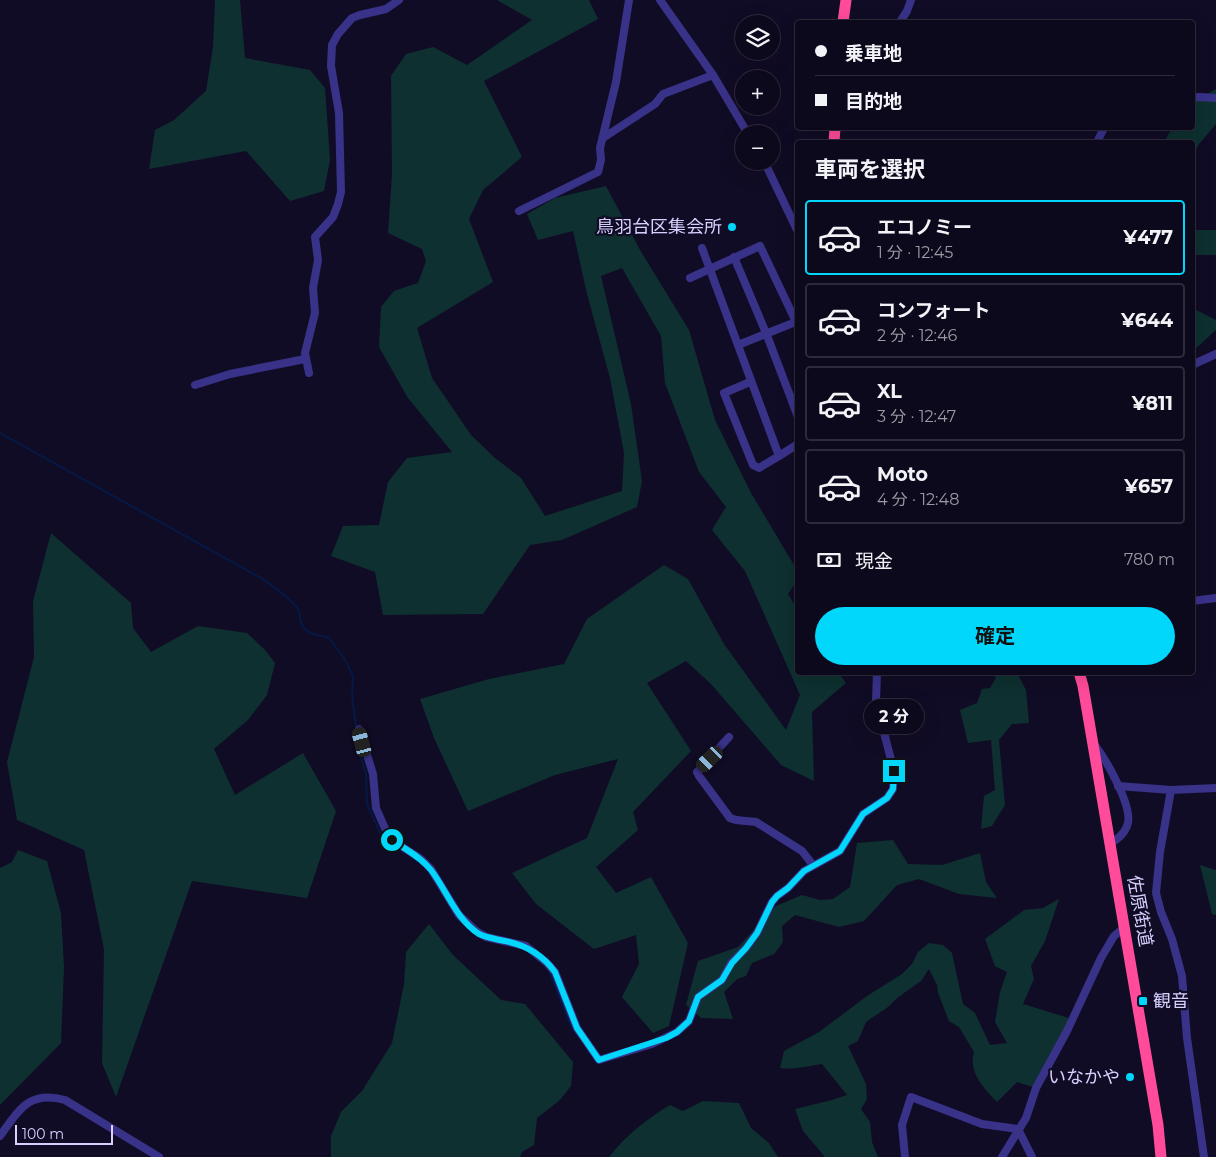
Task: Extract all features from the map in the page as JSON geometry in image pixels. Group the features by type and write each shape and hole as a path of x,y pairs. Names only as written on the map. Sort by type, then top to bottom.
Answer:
{"highway":[{"path":"843,20 846,0"},
{"name":"佐原街道","path":"1080,675 1094,742 1156,1116 1161,1157"}],"street":[{"path":"309,373 305,353 315,313 313,288 318,260 315,237 333,217 340,192 339,113 331,66 332,45 338,34 352,18 360,14 386,9 399,0"},
{"path":"519,211 598,172 601,160 600,148 616,82 629,0"},
{"path":"660,0 713,75 743,125"},
{"path":"901,20 911,0"},
{"path":"603,138 655,104 663,94 713,75"},
{"path":"1195,98 1216,98"},
{"path":"768,170 795,226"},
{"path":"690,278 760,246 795,319"},
{"path":"702,248 750,382 779,456"},
{"path":"734,257 795,400"},
{"path":"738,345 795,324"},
{"path":"1195,364 1216,354"},
{"path":"195,386 230,374 305,359"},
{"path":"750,382 724,393 753,465 759,468 795,446"},
{"path":"1195,601 1216,598"},
{"path":"359,729 373,774 376,808 388,835 392,840 421,859 431,869 459,915 476,931 486,937 526,946 551,967 555,972 577,1028 599,1060 652,1044 677,1032 689,1021 698,997 722,980 732,963 746,948 757,933 772,902 777,896 788,888 804,871 840,851 863,814 887,798 893,789 894,771 876,702 877,675"},
{"path":"729,737 697,772 699,776 730,818 737,821 748,820 756,822 802,851 813,865"},
{"path":"1094,742 1106,760 1128,811 1128,825 1120,837 1111,843"},
{"path":"1118,786 1171,790 1216,788"},
{"path":"1171,790 1160,852 1156,893 1172,939 1182,976 1187,1038 1204,1157"},
{"path":"1002,1157 1026,1118 1036,1088 1067,1031 1101,958 1114,936 1124,927"},
{"path":"0,1136 24,1106 34,1099 51,1097 65,1100 160,1157"},
{"path":"905,1157 902,1125 911,1097 982,1124 1018,1129"},
{"path":"1018,1129 1032,1157"}],"green space":[{"path":"215,0 240,0 245,58 310,70 325,88 330,160 324,191 290,201 246,151 149,169 155,130 174,120 206,91 213,47"},
{"path":"497,0 589,0 598,19 484,81 522,157 483,190 469,219 493,282 417,328 432,378 471,435 495,458 521,478 545,516 622,491 624,453 610,378 587,294 573,231 538,240 527,214 555,198 606,186 640,250 689,330 715,420 751,493 795,567 795,584 788,594 795,606 795,675 840,675 846,683 812,712 814,781 781,765 711,684 686,661 647,683 691,751 633,812 638,830 596,867 616,893 651,877 688,943 669,1026 653,1033 622,997 639,964 636,935 594,949 536,904 512,873 587,838 618,759 555,775 468,811 434,738 420,699 489,679 564,664 587,619 664,565 688,579 724,644 786,730 800,695 745,571 712,530 726,507 699,472 665,383 661,336 622,268 601,276 631,404 642,481 637,507 562,540 530,545 483,614 383,615 375,572 331,556 343,526 379,525 388,482 407,458 452,452 408,398 379,347 381,307 394,291 418,283 426,261 422,249 388,233 392,175 391,76 406,54 433,47 467,65 532,20"},
{"path":"1216,89 1216,124 1199,144 1195,152 1195,140 1165,140 1171,130 1195,130 1195,101"},
{"path":"1195,230 1216,230 1216,255 1195,255"},
{"path":"1195,310 1216,320 1216,330 1195,349"},
{"path":"51,533 131,603 133,628 151,652 198,626 247,633 265,650 275,663 267,695 248,720 214,749 235,795 303,753 336,811 307,898 192,881 116,1097 102,1063 104,949 84,850 17,820 7,762 34,657 33,601"},
{"path":"994,675 1018,675 1026,690 1029,723 1012,724 999,740 1005,805 992,826 981,829 984,796 995,790 991,740 968,743 960,710 977,703 982,689 990,688 996,678"},
{"path":"893,840 908,864 942,865 980,853 986,882 997,898 959,894 919,879 897,885 864,921 839,927 795,915 782,926 783,942 774,954 752,963 746,976 737,979 724,992 733,1019 701,1018 686,1005 698,961 738,947 776,906 802,895 820,900 833,899 850,887 857,843"},
{"path":"18,850 47,861 61,913 64,967 61,1043 0,1105 0,868 12,862"},
{"path":"1200,865 1216,870 1216,915 1212,914"},
{"path":"1059,899 1045,941 1031,966 1034,979 1023,1004 1072,1019 1036,1088 1017,1082 997,1102 987,1091 978,1080 973,1067 974,1052 959,1027 949,1021 938,993 937,985 929,969 921,981 866,1022 858,1041 848,1046 866,1084 867,1099 861,1109 870,1122 872,1142 878,1157 825,1157 803,1131 795,1109 847,1095 822,1064 797,1068 780,1068 784,1051 819,1032 867,996 902,974 912,964 918,952 929,943 943,945 952,953 963,1004 975,1013 990,1045 1007,1043 995,1022 1000,992 1007,972 995,966 985,939 1024,910 1043,908"},
{"path":"429,924 453,955 501,1000 525,1004 573,1062 571,1086 560,1100 537,1118 534,1145 522,1152 520,1157 331,1157 331,1136 341,1112 362,1091 392,1043 404,984 406,952"},
{"path":"703,1101 739,1103 751,1128 769,1143 778,1157 609,1157 637,1128 670,1105 683,1111"}],"waterway":[{"path":"0,433 268,582 295,605 299,611 301,624 307,631 329,638 344,658 353,676 352,695 356,728 354,733 366,774 367,804 380,833 389,843 398,848"},
{"path":"549,971 569,1021 577,1035"}],"place":[{"name":"鳥羽台区集会所","path":"732,227"},
{"name":"観音","path":"1143,1001"},
{"name":"いなかや","path":"1130,1077"}],"route":[{"path":"392,840 421,859 431,869 459,915 479,934 526,946 551,967 555,972 577,1028 599,1060 666,1038 677,1032 689,1021 698,997 722,980 732,963 757,933 772,902 777,896 788,888 804,871 840,851 863,814 887,798 893,789 894,771"}]}
